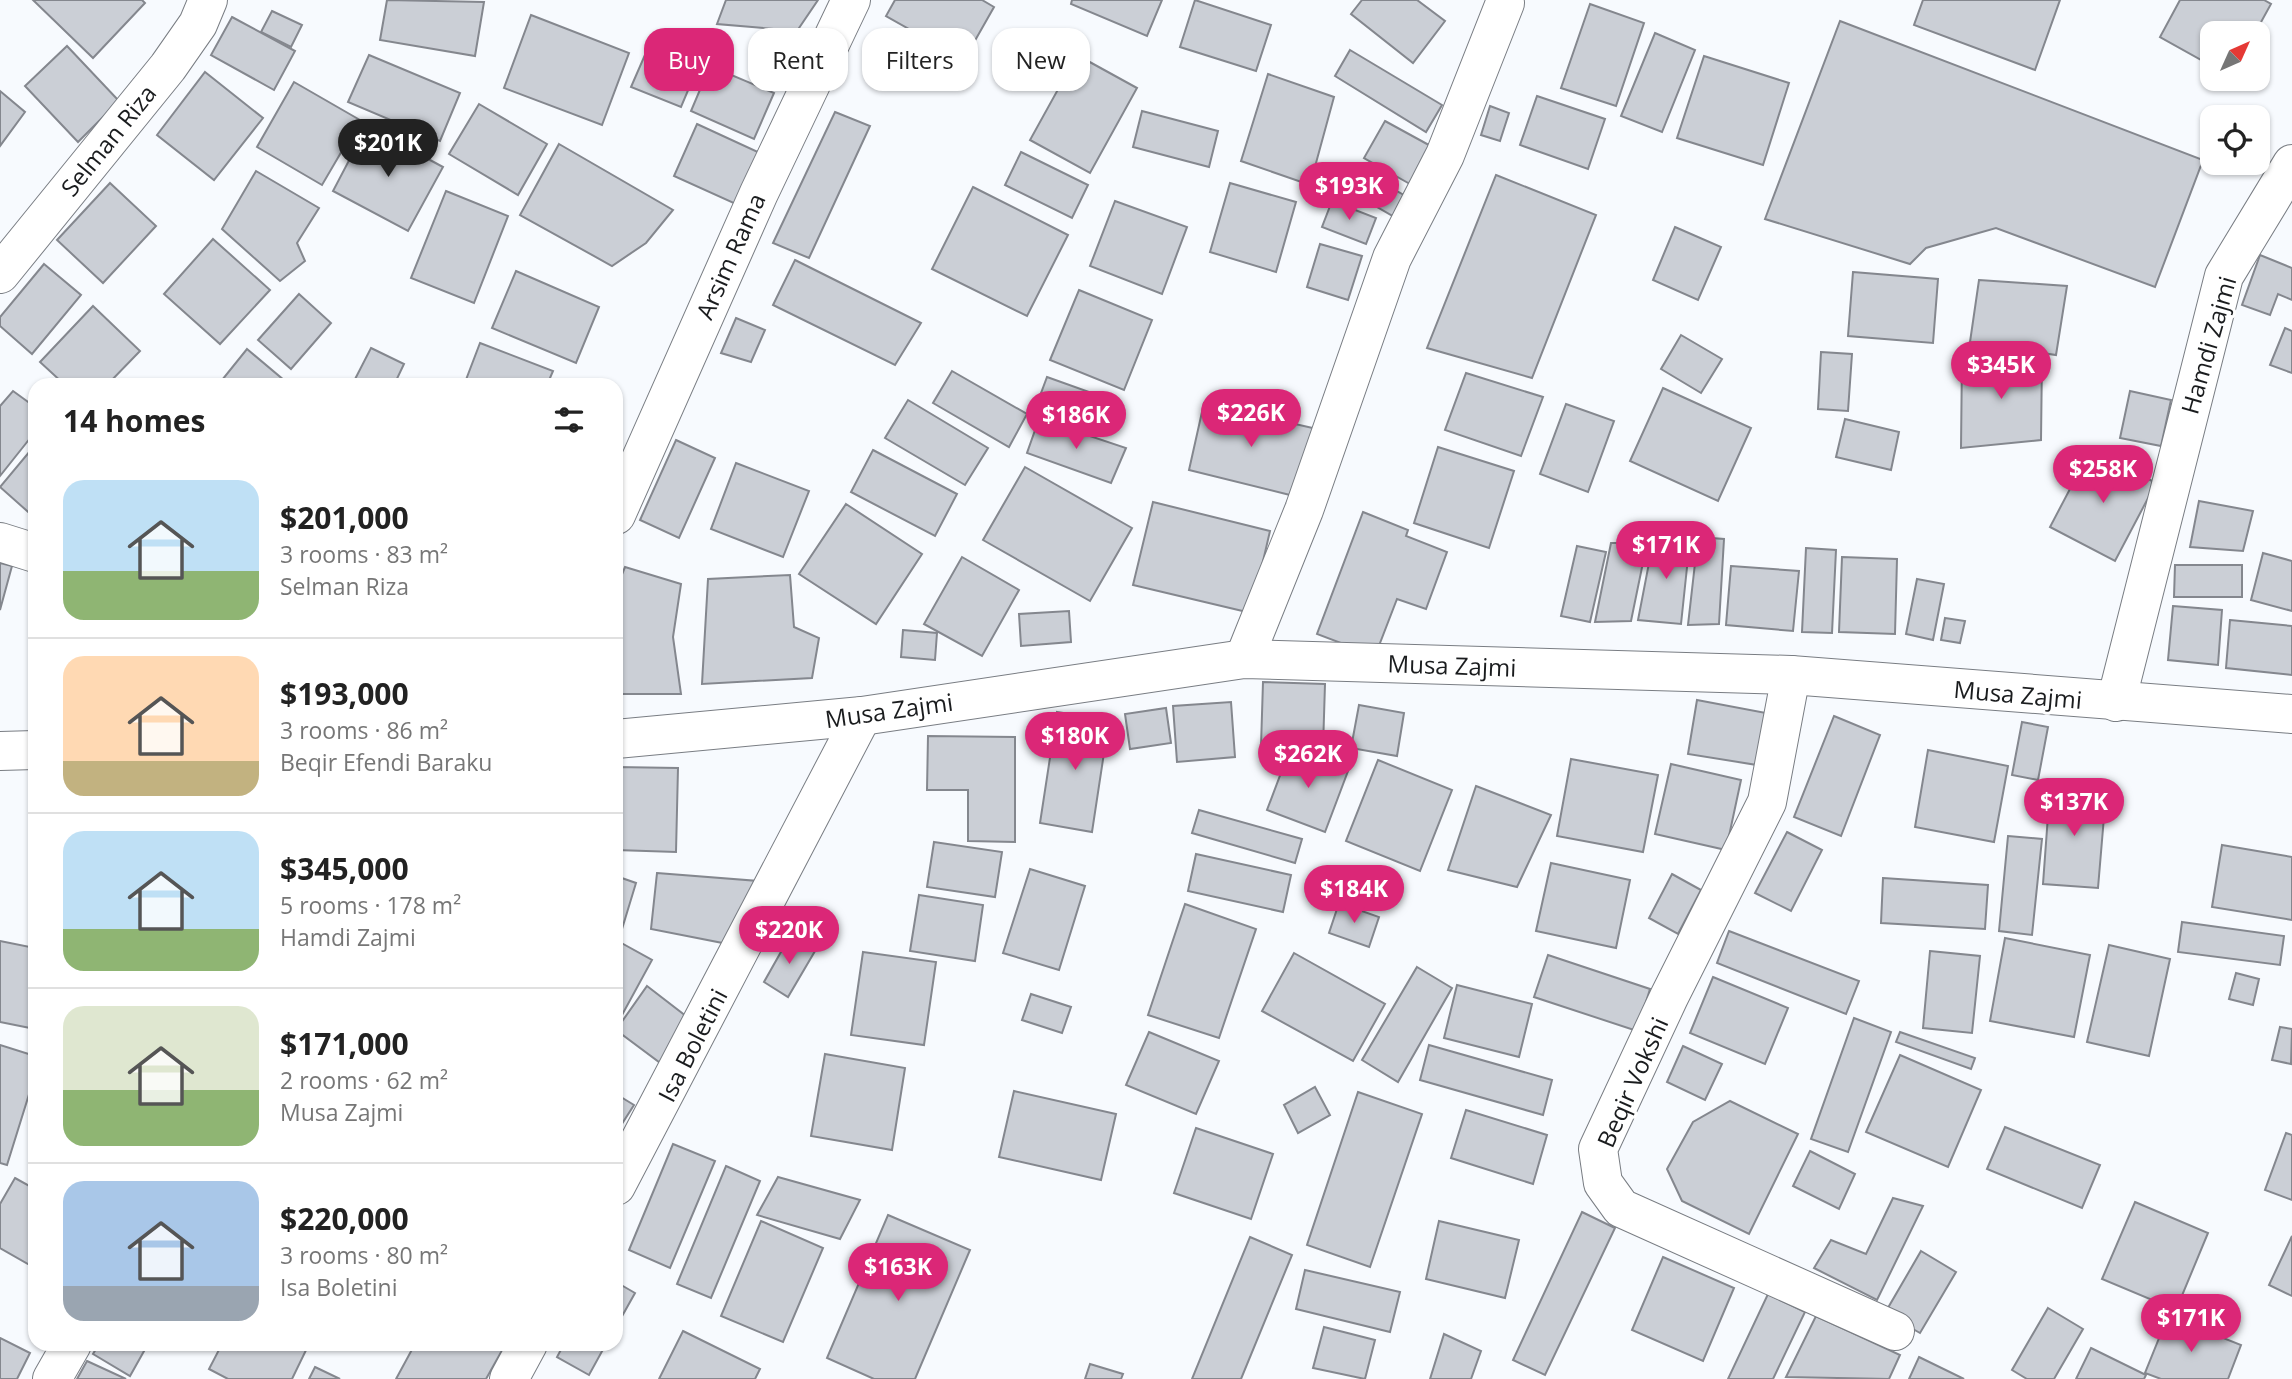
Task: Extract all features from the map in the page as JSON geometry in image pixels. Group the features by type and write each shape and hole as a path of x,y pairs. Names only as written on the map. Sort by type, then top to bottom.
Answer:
{"street":[{"name":"Selman Riza","path":"0,274 168,67 198,24 208,0"},
{"name":"Arsim Rama","path":"623,499 753,205 850,0"},
{"path":"1244,659 1304,510 1392,258 1446,155 1505,3"},
{"name":"Hamdi Zajmi","path":"2116,702 2224,276 2292,164"},
{"path":"0,542 28,550"},
{"name":"Musa Zajmi","path":"623,738 862,716 1244,659 1791,675 2292,715"},
{"name":"Beqir Vokshi","path":"1791,675 1767,802 1669,997 1598,1149 1603,1183 1621,1208 1895,1331"},
{"name":"Isa Boletini","path":"623,1173 862,716"},
{"path":"0,751 28,750"},
{"path":"52,1379 68,1351"},
{"path":"509,1379 524,1351"}],"building":[{"path":"33,0 142,0 145,3 93,58"},
{"path":"387,0 484,2 475,56 380,40"},
{"path":"726,0 818,0 799,28 717,24"},
{"path":"895,0 982,0 994,7 978,35 978,28 907,28 886,16"},
{"path":"1072,0 1162,0 1147,36 1071,4"},
{"path":"1195,0 1271,25 1256,71 1180,47"},
{"path":"1362,0 1417,0 1445,21 1413,63 1351,14"},
{"path":"1923,0 2060,0 2035,70 1914,25"},
{"path":"2180,0 2264,0 2271,4 2262,21 2200,21 2200,59 2160,37"},
{"path":"1590,4 1644,23 1616,106 1561,88"},
{"path":"272,11 302,25 291,47 261,32"},
{"path":"531,15 629,53 602,125 504,88"},
{"path":"232,17 295,51 274,90 211,55"},
{"path":"1840,21 2200,159 2200,168 2155,287 1996,228 1926,248 1910,264 1765,219"},
{"path":"1655,33 1695,50 1662,132 1621,116"},
{"path":"67,46 119,101 78,142 25,86"},
{"path":"1350,50 1442,105 1426,132 1335,76"},
{"path":"369,55 460,93 440,141 348,102"},
{"path":"1704,56 1789,83 1763,165 1677,138"},
{"path":"644,57 644,91 688,91 681,107 631,87"},
{"path":"1090,62 1137,88 1090,173 1030,140 1057,91 1090,91"},
{"path":"205,72 263,118 214,180 157,135"},
{"path":"1268,74 1334,97 1310,185 1241,161"},
{"path":"734,76 748,82 748,91 774,93 754,139 691,111 699,91 734,91"},
{"path":"294,82 360,120 322,185 257,147"},
{"path":"0,91 25,112 0,146"},
{"path":"1537,96 1605,119 1588,169 1520,145"},
{"path":"479,104 547,144 518,195 449,154"},
{"path":"1490,106 1509,113 1500,141 1481,135"},
{"path":"1142,111 1218,131 1209,167 1133,147"},
{"path":"835,112 870,126 809,258 773,243"},
{"path":"1385,121 1438,150 1417,188 1364,158"},
{"path":"697,124 760,153 738,205 674,176"},
{"path":"367,126 443,167 408,231 333,191"},
{"path":"559,144 673,210 646,243 612,266 520,215"},
{"path":"1021,152 1088,185 1072,218 1005,185"},
{"path":"1356,168 1409,198 1398,219 1344,188"},
{"path":"256,171 319,208 297,243 305,261 280,281 222,229"},
{"path":"1496,175 1596,215 1532,378 1427,348"},
{"path":"110,183 156,226 103,283 57,240"},
{"path":"1230,183 1296,202 1276,272 1210,252"},
{"path":"973,187 1068,235 1027,316 932,269"},
{"path":"446,191 508,216 474,303 411,278"},
{"path":"1115,201 1187,227 1162,294 1090,266"},
{"path":"1332,201 1376,218 1366,244 1322,227"},
{"path":"1675,227 1721,247 1698,300 1653,280"},
{"path":"213,239 270,290 220,344 164,294"},
{"path":"1320,244 1362,256 1348,300 1307,287"},
{"path":"2260,255 2292,268 2292,300 2278,294 2270,315 2242,305"},
{"path":"795,260 921,323 895,365 773,305"},
{"path":"44,264 81,295 32,354 0,326 0,317"},
{"path":"516,271 599,307 576,363 492,328"},
{"path":"1853,272 1938,279 1933,343 1848,336"},
{"path":"1979,280 2067,286 2056,355 1970,342"},
{"path":"1079,290 1152,320 1124,390 1050,360"},
{"path":"299,294 331,323 291,369 258,340"},
{"path":"93,306 140,351 114,378 57,378 40,362"},
{"path":"736,318 765,330 751,362 721,353"},
{"path":"2285,328 2292,331 2292,373 2270,365"},
{"path":"1681,335 1722,359 1701,393 1661,369"},
{"path":"480,343 553,371 550,378 467,378"},
{"path":"371,348 404,364 397,378 356,378"},
{"path":"247,349 281,378 224,378"},
{"path":"1821,352 1852,354 1848,411 1818,409"},
{"path":"1962,356 2042,358 2041,440 1961,448"},
{"path":"952,371 1027,414 1009,447 933,403"},
{"path":"1466,373 1543,397 1521,456 1445,430"},
{"path":"1047,377 1120,403 1110,431 1037,404"},
{"path":"1663,388 1751,428 1718,501 1630,461"},
{"path":"13,391 28,402 28,441 0,476 0,406"},
{"path":"2130,391 2171,400 2161,446 2120,438"},
{"path":"908,400 988,448 965,485 885,438"},
{"path":"1204,403 1317,429 1294,496 1189,470"},
{"path":"1566,404 1614,421 1588,492 1540,474"},
{"path":"1039,419 1126,448 1111,483 1027,453"},
{"path":"1845,419 1899,432 1891,470 1836,457"},
{"path":"676,440 715,458 679,538 640,520"},
{"path":"1438,447 1514,471 1489,548 1414,523"},
{"path":"2091,449 2156,483 2115,561 2050,527"},
{"path":"873,450 957,494 935,536 851,492"},
{"path":"28,453 28,512 0,487"},
{"path":"736,463 809,491 783,557 711,529"},
{"path":"1025,467 1132,528 1090,601 983,540"},
{"path":"2199,501 2253,511 2243,551 2190,547"},
{"path":"1153,502 1270,531 1251,613 1133,585"},
{"path":"846,504 922,554 876,624 799,574"},
{"path":"1363,512 1408,530 1406,536 1447,552 1426,609 1397,599 1375,656 1317,634"},
{"path":"1654,537 1690,539 1681,624 1638,620"},
{"path":"1698,537 1724,539 1719,624 1688,625"},
{"path":"1611,543 1647,543 1631,621 1595,622"},
{"path":"1577,546 1606,552 1590,622 1561,616"},
{"path":"1806,548 1836,550 1832,633 1802,632"},
{"path":"2263,553 2292,561 2292,611 2251,600"},
{"path":"962,557 1019,590 982,656 924,624"},
{"path":"1842,557 1897,559 1895,634 1839,632"},
{"path":"0,563 12,566 0,610"},
{"path":"2175,565 2242,565 2242,597 2174,597"},
{"path":"1731,566 1799,571 1793,631 1726,625"},
{"path":"625,567 681,584 673,637 681,694 623,694"},
{"path":"790,575 794,627 819,638 812,678 702,684 708,579"},
{"path":"1917,579 1944,584 1933,640 1906,634"},
{"path":"2173,606 2222,610 2218,665 2168,660"},
{"path":"1069,611 1071,642 1021,646 1019,614"},
{"path":"1945,618 1965,621 1960,643 1941,640"},
{"path":"2230,620 2292,626 2292,675 2226,668"},
{"path":"903,630 937,633 935,660 901,657"},
{"path":"1263,682 1325,684 1323,748 1261,746"},
{"path":"1697,700 1766,713 1757,765 1688,754"},
{"path":"1231,702 1235,757 1177,762 1173,706"},
{"path":"1359,705 1404,713 1397,756 1351,748"},
{"path":"1166,708 1171,743 1130,749 1125,714"},
{"path":"1057,712 1109,720 1092,832 1040,823"},
{"path":"1834,716 1880,735 1841,836 1794,817"},
{"path":"2022,722 2048,727 2038,780 2012,775"},
{"path":"928,736 1015,737 1015,842 968,841 968,790 927,790"},
{"path":"1290,749 1348,771 1325,832 1267,810"},
{"path":"1928,750 2008,766 1994,842 1915,827"},
{"path":"1571,759 1658,775 1643,852 1557,836"},
{"path":"1378,760 1452,790 1420,871 1346,841"},
{"path":"1671,764 1741,780 1726,850 1655,834"},
{"path":"623,767 678,768 676,852 623,850"},
{"path":"1476,786 1551,815 1517,887 1448,870"},
{"path":"2050,788 2106,793 2098,888 2043,884"},
{"path":"1199,810 1302,839 1295,863 1192,833"},
{"path":"1787,832 1822,850 1791,911 1755,893"},
{"path":"2008,836 2042,839 2032,935 1999,931"},
{"path":"934,842 1002,852 995,897 927,887"},
{"path":"2222,845 2292,857 2292,920 2212,907"},
{"path":"1196,854 1291,875 1283,912 1188,891"},
{"path":"1551,863 1630,880 1616,948 1536,931"},
{"path":"1030,869 1085,886 1059,970 1003,953"},
{"path":"657,873 758,881 733,945 651,929"},
{"path":"1672,874 1701,890 1678,934 1649,918"},
{"path":"623,878 636,883 623,926"},
{"path":"1883,878 1988,885 1985,929 1881,923"},
{"path":"919,895 983,905 975,961 910,951"},
{"path":"1339,903 1379,917 1369,947 1329,933"},
{"path":"1185,904 1256,929 1219,1038 1148,1015"},
{"path":"2182,922 2284,936 2280,965 2178,952"},
{"path":"1729,931 1859,981 1846,1014 1717,963"},
{"path":"790,936 815,951 788,997 764,982"},
{"path":"2005,938 2090,955 2074,1037 1990,1021"},
{"path":"0,941 28,947 28,1028 0,1022"},
{"path":"623,944 652,960 623,1013"},
{"path":"2109,945 2170,959 2149,1056 2087,1042"},
{"path":"1930,951 1980,956 1972,1033 1923,1028"},
{"path":"863,952 936,962 924,1045 851,1035"},
{"path":"1294,953 1385,1004 1353,1061 1262,1011"},
{"path":"1548,955 1650,989 1637,1031 1534,997"},
{"path":"1417,967 1452,988 1398,1082 1362,1060"},
{"path":"2236,973 2259,979 2253,1005 2229,999"},
{"path":"1713,977 1788,1008 1765,1064 1690,1033"},
{"path":"1457,985 1532,1004 1519,1057 1444,1038"},
{"path":"647,986 695,1023 663,1065 623,1035 623,1020"},
{"path":"1031,994 1071,1007 1062,1033 1022,1020"},
{"path":"1854,1018 1891,1032 1848,1152 1811,1139"},
{"path":"2280,1027 2292,1029 2291,1064 2272,1060"},
{"path":"1149,1032 1219,1061 1196,1114 1126,1085"},
{"path":"1900,1032 1975,1058 1971,1069 1896,1042"},
{"path":"0,1045 28,1054 28,1098 7,1165 0,1163"},
{"path":"1429,1045 1552,1080 1543,1115 1420,1080"},
{"path":"1683,1046 1722,1064 1705,1100 1667,1082"},
{"path":"825,1054 905,1068 892,1150 811,1136"},
{"path":"1900,1055 1981,1090 1948,1167 1866,1132"},
{"path":"1315,1087 1330,1115 1298,1133 1284,1105"},
{"path":"1014,1091 1116,1114 1101,1180 999,1157"},
{"path":"1358,1092 1422,1114 1370,1267 1307,1245"},
{"path":"623,1098 634,1105 623,1122"},
{"path":"1730,1101 1798,1134 1749,1234 1682,1201 1667,1169 1693,1122"},
{"path":"1466,1110 1547,1135 1533,1184 1451,1158"},
{"path":"2005,1127 2100,1165 2082,1208 1987,1169"},
{"path":"1196,1128 1273,1154 1251,1219 1174,1193"},
{"path":"2286,1133 2292,1135 2292,1200 2265,1190"},
{"path":"673,1144 715,1161 670,1268 629,1250"},
{"path":"1810,1151 1855,1174 1839,1209 1793,1186"},
{"path":"726,1166 760,1181 711,1298 677,1284"},
{"path":"778,1177 860,1200 840,1239 757,1215"},
{"path":"15,1178 28,1185 28,1264 0,1248 0,1204"},
{"path":"1893,1198 1923,1206 1877,1300 1814,1268 1831,1240 1866,1254"},
{"path":"2135,1202 2208,1233 2176,1310 2102,1279"},
{"path":"1582,1212 1615,1228 1545,1375 1513,1360"},
{"path":"888,1215 970,1250 915,1379 874,1379 827,1358"},
{"path":"761,1221 823,1248 783,1342 721,1316"},
{"path":"1439,1221 1519,1240 1505,1298 1426,1279"},
{"path":"2292,1236 2292,1296 2269,1285"},
{"path":"1250,1237 1292,1255 1241,1379 1192,1379"},
{"path":"1921,1251 1956,1272 1920,1333 1885,1313"},
{"path":"1663,1257 1734,1288 1703,1361 1632,1330"},
{"path":"1305,1270 1400,1292 1390,1332 1296,1309"},
{"path":"623,1286 635,1293 623,1314"},
{"path":"1768,1294 1805,1312 1773,1379 1728,1379"},
{"path":"2048,1308 2083,1329 2054,1379 2027,1379 2012,1370"},
{"path":"1816,1316 1900,1355 1889,1379 1786,1377"},
{"path":"2168,1316 2241,1345 2228,1379 2161,1379 2145,1373"},
{"path":"1324,1327 1375,1340 1365,1379 1313,1368"},
{"path":"683,1331 760,1369 755,1379 659,1379"},
{"path":"1444,1334 1481,1351 1471,1379 1430,1379"},
{"path":"0,1338 30,1353 17,1379 0,1379"},
{"path":"2091,1348 2146,1375 2144,1379 2076,1379"},
{"path":"95,1351 144,1351 130,1376 93,1354"},
{"path":"218,1351 306,1351 292,1379 228,1379 209,1369"},
{"path":"411,1351 502,1351 486,1379 396,1379"},
{"path":"560,1351 602,1351 589,1375 557,1357"},
{"path":"1919,1357 1964,1379 1909,1379"},
{"path":"87,1361 126,1379 77,1379"},
{"path":"1090,1364 1123,1374 1121,1379 1085,1379"},
{"path":"315,1367 340,1379 309,1379"}]}
